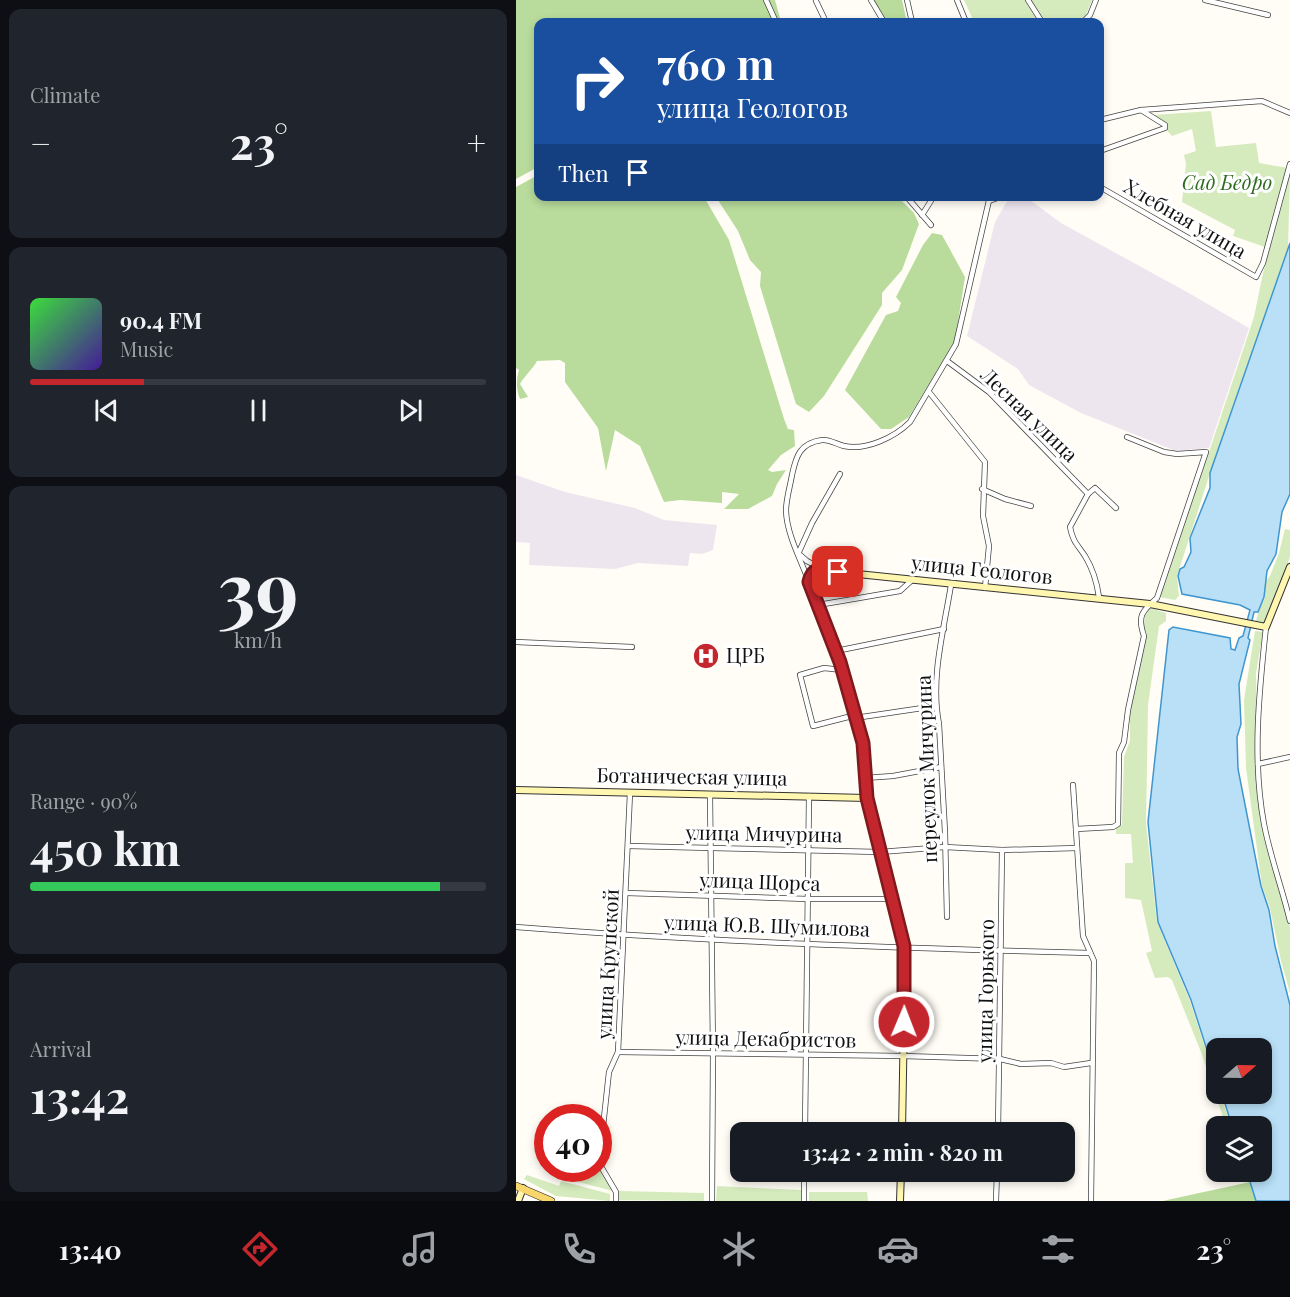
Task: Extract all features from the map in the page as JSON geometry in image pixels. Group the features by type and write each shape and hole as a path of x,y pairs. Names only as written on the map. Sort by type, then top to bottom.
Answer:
{"main road":[{"path":"518,1185 551,1201"}],"street":[{"path":"766,0 774,18"},
{"path":"871,0 882,18"},
{"path":"907,0 911,18"},
{"path":"957,0 964,18"},
{"path":"1028,0 1039,18"},
{"path":"1087,18 1096,0"},
{"path":"1205,0 1268,15"},
{"path":"816,1 824,18"},
{"path":"1104,119 1141,110 1262,102 1290,113"},
{"path":"1104,150 1165,128 1165,125 1141,110"},
{"name":"Хлебная улица","path":"1104,190 1256,278 1263,263 1290,164"},
{"path":"910,201 931,225"},
{"path":"922,215 931,201"},
{"path":"902,1122 904,946 867,798 863,743 836,651 798,554 786,513 795,460 800,449 806,444 825,440 845,447 866,445 886,439 901,431 910,422 929,393 956,344 989,201"},
{"name":"Лесная улица","path":"946,361 989,392 1088,494 1095,488 1116,508"},
{"path":"929,393 985,462 982,489 983,516 989,546 985,588"},
{"path":"1076,829 1113,827 1118,824 1119,753 1124,742 1128,710 1144,636 1140,624 1143,611 1157,598 1206,452 1177,454 1164,452 1127,437"},
{"path":"798,554 812,523 840,474"},
{"path":"982,489 1005,499 1031,506"},
{"path":"1088,494 1070,527 1073,540 1090,564 1099,597"},
{"path":"798,554 822,569"},
{"path":"1290,567 1263,627 1258,764 1264,824 1290,918"},
{"path":"809,582 813,572 822,569"},
{"name":"улица Геологов","path":"822,569 951,585 1099,597 1150,604 1263,627"},
{"path":"818,606 900,591 912,580"},
{"name":"переулок Мичурина","path":"947,917 939,724 936,706 938,661 951,585"},
{"path":"836,651 944,629"},
{"path":"516,642 632,647"},
{"path":"842,670 824,668 800,675 813,726 848,717 855,718 936,706"},
{"path":"1258,764 1290,757"},
{"path":"865,778 893,776 941,767"},
{"path":"1073,785 1083,936 1094,961 1091,1201"},
{"name":"Ботаническая улица","path":"516,790 867,798"},
{"name":"улица Крупской","path":"616,1201 616,1191 599,1163 609,1072 618,1052 630,793"},
{"path":"710,795 712,1201"},
{"path":"805,1122 809,796"},
{"name":"улица Мичурина","path":"629,846 880,852 945,847 1002,850 1077,849"},
{"name":"улица Горького","path":"998,1122 1002,850"},
{"name":"улица Щорса","path":"627,893 808,899 892,899"},
{"name":"улица Ю.В. Шумилова","path":"516,927 625,936 1090,953"},
{"name":"улица Декабристов","path":"618,1052 1000,1059 1021,1064 1051,1063 1064,1067 1091,1063"},
{"path":"804,1182 804,1201"},
{"path":"900,1201 901,1182"},
{"path":"996,1201 997,1182"},
{"path":"518,1185 518,1201"}],"shaded area":[{"path":"1007,201 1031,201 1061,223 1249,328 1209,448 1176,451 1081,413 1029,385 1018,369 967,336 995,222"},
{"path":"516,475 565,492 635,508 664,520 717,525 713,550 702,554 690,553 688,566 638,563 615,569 529,565 530,543 516,542"}],"green space":[{"path":"516,0 775,0 780,18 534,18 534,169 516,179"},
{"path":"873,0 902,0 906,18 881,18"},
{"path":"964,0 1092,0 1085,18 972,18"},
{"name":"Сад Бедро","path":"1211,111 1216,147 1256,143 1259,163 1288,168 1268,248 1233,236 1235,230 1182,202 1186,164 1184,155 1196,151 1192,129 1172,136 1153,115"},
{"path":"1290,175 1288,247 1220,442 1177,576 1179,596 1175,600 1159,597 1167,576 1170,558 1209,452 1254,317 1263,273"},
{"path":"534,177 534,201 706,201 729,240 784,419 788,429 794,430 795,446 781,455 768,470 772,472 786,470 772,496 748,509 724,509 739,494 722,492 722,503 680,500 664,502 640,446 615,430 606,471 598,428 565,382 565,363 560,360 537,361 520,384 528,397 520,399 517,384 519,370 516,368 516,187"},
{"path":"719,201 902,201 914,213 919,224 902,270 882,293 882,305 824,396 809,412 796,404 760,286 761,272 750,260 738,231"},
{"path":"932,233 942,235 965,277 955,341 909,417 891,429 881,429 845,390 886,315 898,311 901,303 896,297 923,245"},
{"path":"1285,529 1290,530 1290,557 1266,623 1256,621 1265,598 1265,582 1270,576 1279,553"},
{"path":"1150,608 1166,613 1166,621 1159,626 1148,705 1146,823 1157,922 1190,1001 1206,1051 1206,1067 1172,980 1168,977 1155,978 1146,953 1152,951 1141,900 1125,898 1125,863 1133,863 1131,834 1116,834 1116,828 1122,825 1124,757 1130,741 1130,707 1147,634 1144,626 1145,615"},
{"path":"1255,631 1263,632 1256,673 1262,825 1290,927 1290,993 1270,908 1262,886 1246,768 1244,700"},
{"path":"1219,1104 1223,1104 1228,1116 1222,1116"},
{"path":"527,1175 534,1177 534,1182 547,1182 559,1186 561,1182 565,1182 610,1194 610,1201 556,1196 524,1179"},
{"path":"578,1182 608,1182 613,1191"},
{"path":"1250,1182 1256,1201 1163,1201"},
{"path":"717,1186 801,1190 801,1201 716,1201"},
{"path":"619,1191 704,1193 704,1201 619,1200"},
{"path":"809,1192 867,1192 868,1201 809,1201"}],"water":[{"path":"1290,243 1290,494 1282,512 1276,554 1267,571 1264,597 1258,612 1254,612 1248,638 1250,640 1239,684 1241,724 1237,737 1238,769 1261,886 1269,910 1275,946 1290,1005 1290,1201 1256,1201 1250,1182 1272,1182 1272,1116 1229,1116 1225,1104 1272,1104 1272,1038 1206,1038 1206,1047 1191,1000 1158,922 1148,822 1169,630 1173,627 1230,638 1231,649 1235,650 1239,638 1243,636 1250,610 1240,605 1182,594 1178,576 1191,552 1190,538 1210,488 1210,473"}],"place":[{"name":"ЦРБ","path":"706,656"}],"route":[{"path":"838,572 816,570 810,575 809,582 840,662 863,743 867,798 904,946 904,1022"}]}
